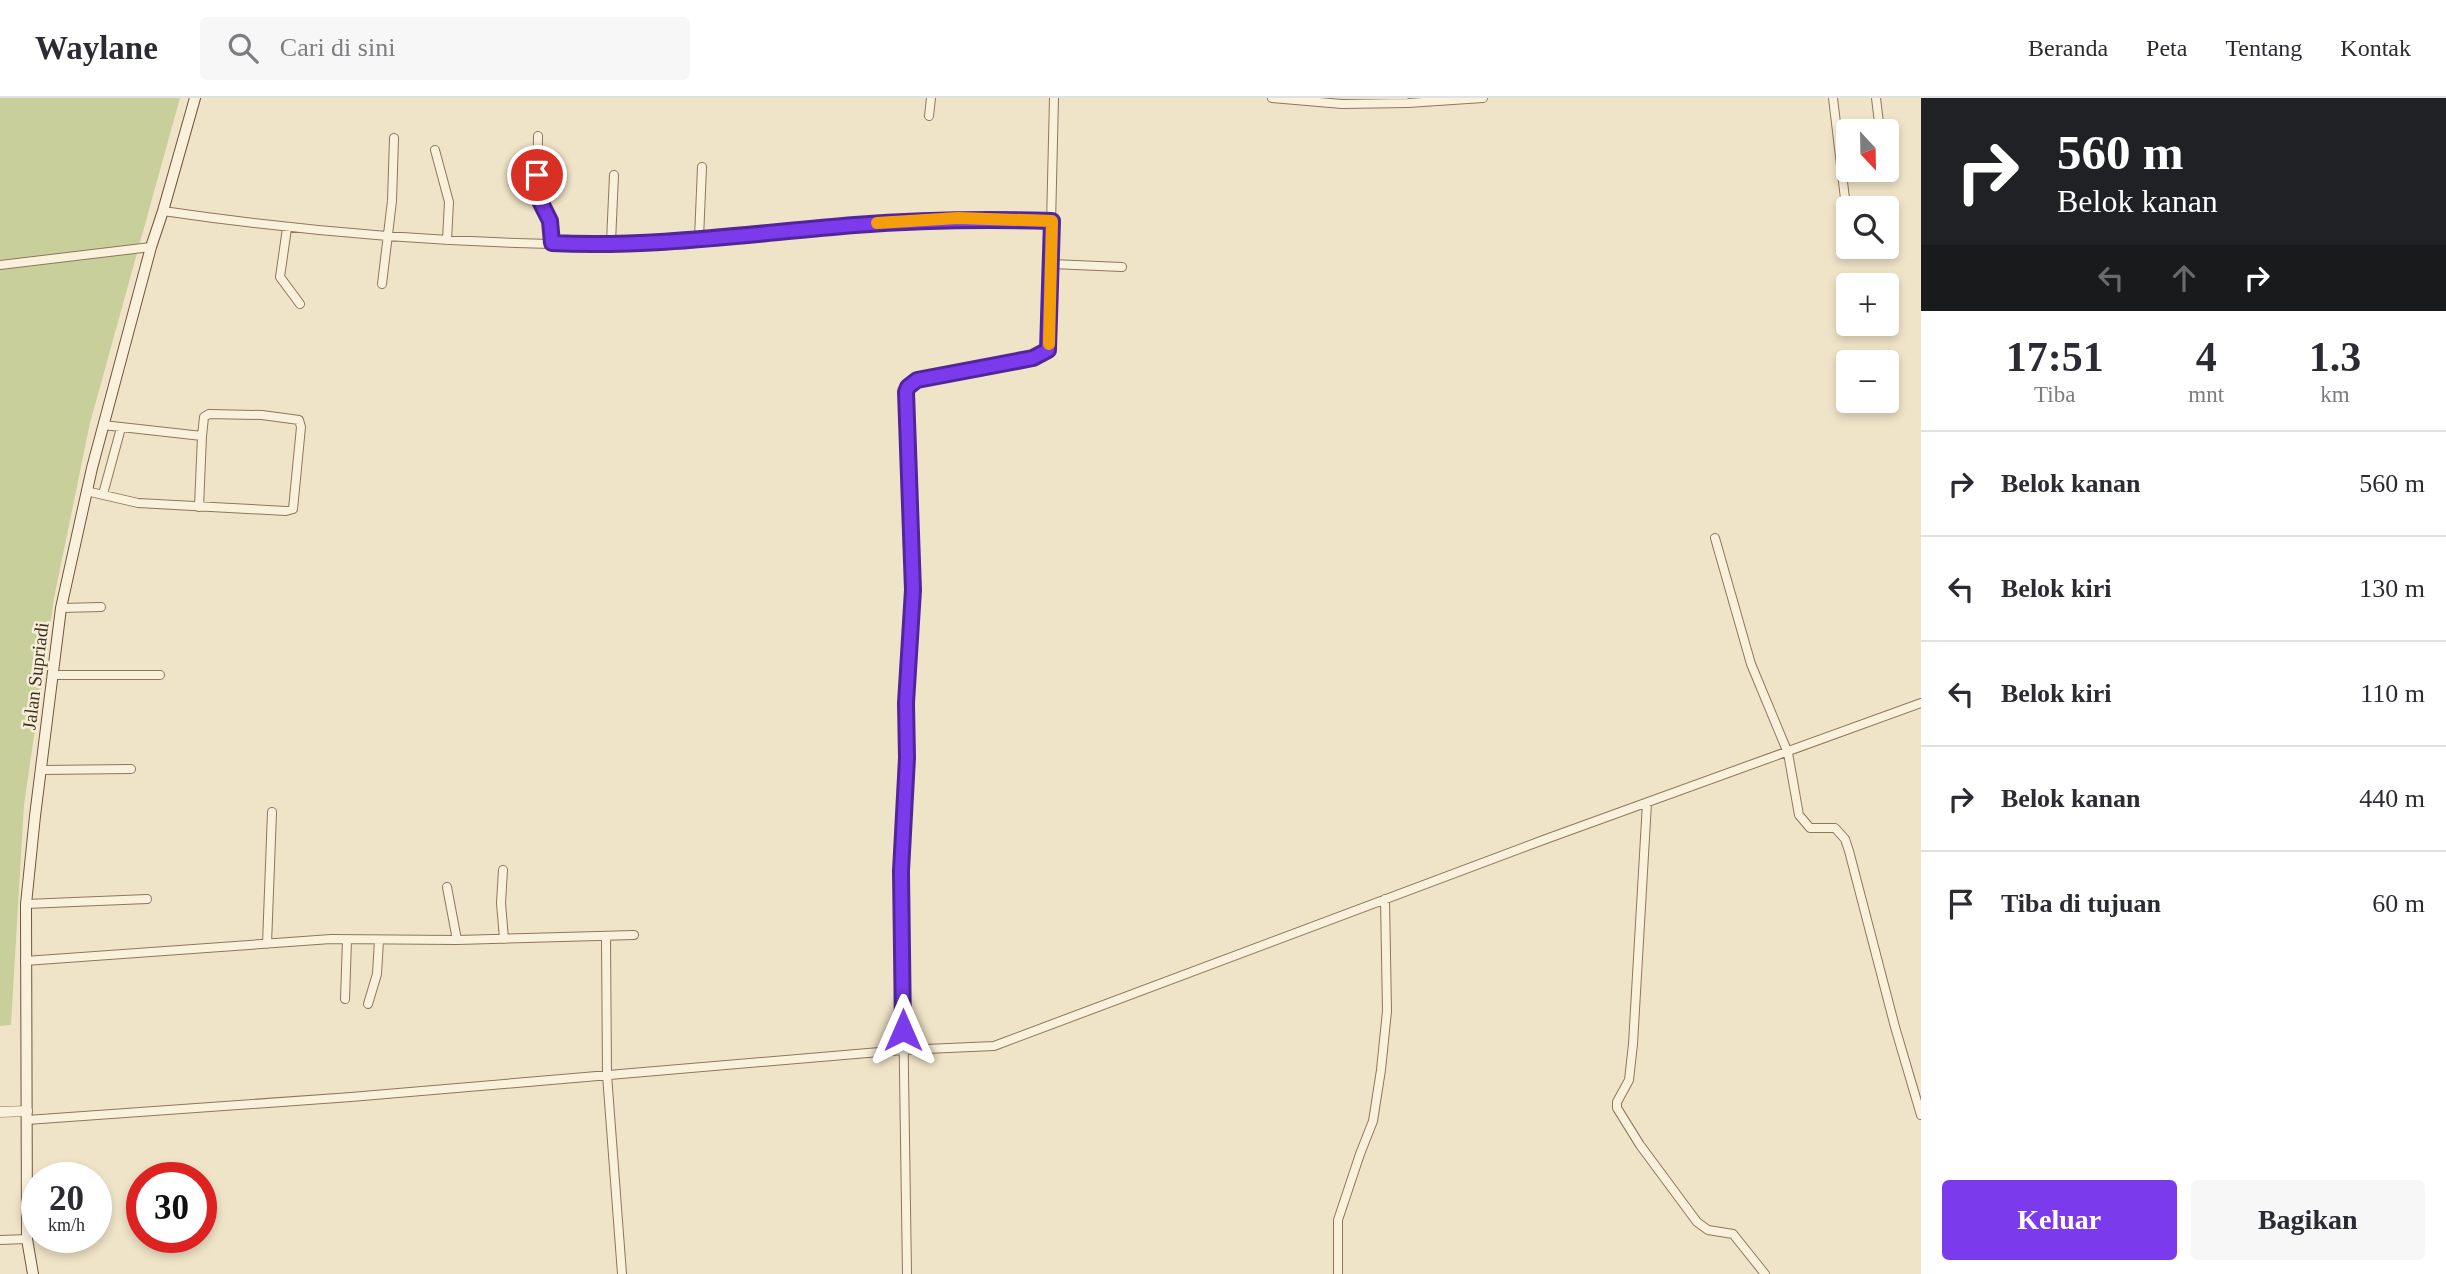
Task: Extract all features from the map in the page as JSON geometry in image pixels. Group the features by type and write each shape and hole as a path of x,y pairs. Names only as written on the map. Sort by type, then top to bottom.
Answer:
{"main road":[{"name":"Jalan Supriadi","path":"27,1162 26,904 61,608 103,425 150,247 195,98"},
{"name":"Jalan Supriadi","path":"30,1253 33,1274"}],"street":[{"path":"929,116 931,98"},
{"path":"907,1274 901,871 907,758 906,703 913,590 906,392 917,380 1033,358 1048,350 1054,98"},
{"path":"1272,98 1408,103 1483,98"},
{"path":"1833,98 1845,196"},
{"path":"1876,98 1879,119"},
{"path":"538,135 537,195 550,221 552,243"},
{"path":"382,284 392,201 394,138"},
{"path":"435,149 449,202 447,240"},
{"path":"699,239 702,167"},
{"path":"611,242 614,175"},
{"path":"163,211 287,228 447,240 552,243 699,239 958,218 1052,221"},
{"path":"287,228 280,277 300,304"},
{"path":"0,265 150,247"},
{"path":"1052,264 1122,267"},
{"path":"86,491 138,503 199,507 286,511 293,509 301,424 297,419 262,415 209,414 204,417 199,507"},
{"path":"103,425 202,436"},
{"path":"103,494 121,428"},
{"path":"1715,538 1751,664 1788,753 1801,821 1810,828 1835,828 1845,839 1921,1115"},
{"path":"61,608 101,607"},
{"path":"52,675 160,675"},
{"path":"0,1112 27,1116 283,1102 903,1050 994,1046 1385,899 1921,703"},
{"path":"41,770 131,769"},
{"path":"1647,803 1633,1044 1629,1080 1620,1095 1617,1108 1640,1145 1697,1222 1708,1230 1733,1234 1765,1274"},
{"path":"267,944 272,812"},
{"path":"503,870 504,939"},
{"path":"447,887 457,940"},
{"path":"26,904 147,899"},
{"path":"1338,1274 1338,1220 1373,1121 1381,1070 1387,1011 1385,899"},
{"path":"25,961 346,940 634,935"},
{"path":"606,937 607,1075 622,1274"},
{"path":"345,999 346,940"},
{"path":"368,1004 377,974 379,940"},
{"path":"0,1240 21,1238"}],"green space":[{"path":"0,98 180,98 90,423 54,598 24,805 11,1025 0,1026"}],"slow traffic":[{"path":"877,223 958,218 1052,221 1049,344"}],"route":[{"path":"537,175 537,195 550,221 552,243 712,238 958,218 1052,221 1048,350 1033,358 917,380 906,392 913,590 906,703 907,758 901,871 903,1030"}]}
